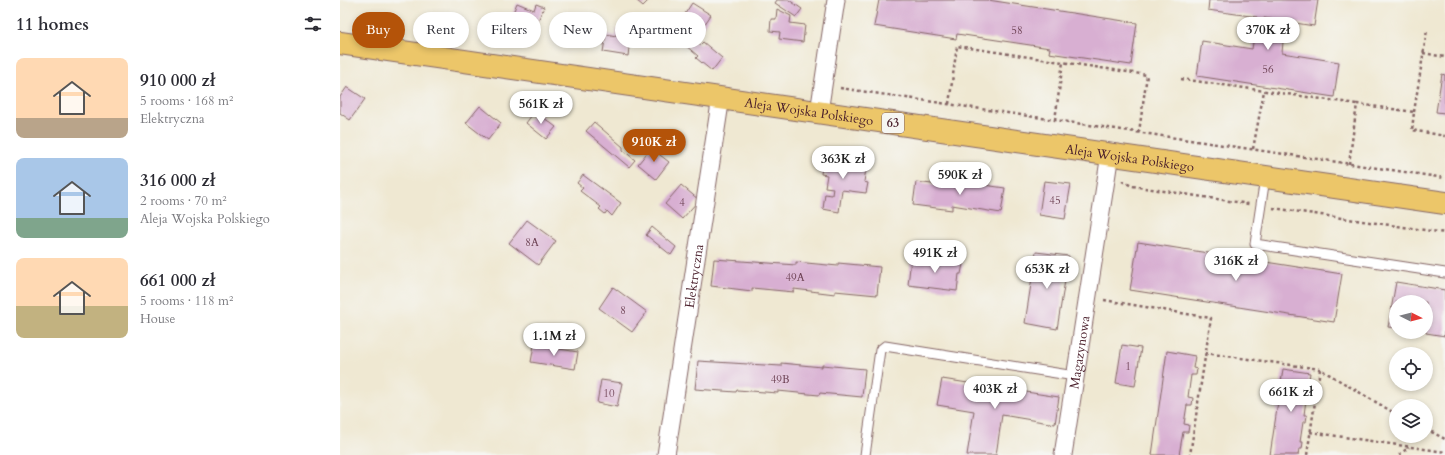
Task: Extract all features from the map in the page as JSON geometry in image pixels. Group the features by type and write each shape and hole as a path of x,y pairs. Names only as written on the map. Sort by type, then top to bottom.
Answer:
{"main road":[{"name":"Aleja Wojska Polskiego","path":"340,43 819,112 1109,163 1265,178 1445,203"}],"street":[{"path":"819,112 836,0"},
{"name":"Elektryczna","path":"666,455 721,97"},
{"name":"Magazynowa","path":"1063,455 1109,163"}],"lane":[{"path":"1265,178 1255,244 1445,273"},
{"path":"864,455 880,350 885,346 1075,376"}],"path":[{"path":"1427,30 1412,130 1445,136"},
{"path":"949,104 957,46 1147,75 1138,132"},
{"path":"1423,53 1445,57"},
{"path":"1055,120 1063,62"},
{"path":"1181,79 1414,112"},
{"path":"823,86 1445,178"},
{"path":"1253,149 1264,91"},
{"path":"1349,164 1357,104"},
{"path":"1109,163 1132,186 1445,233"},
{"path":"1088,297 1211,318 1190,455"},
{"path":"1206,353 1320,370 1389,410"},
{"path":"1307,455 1320,370"},
{"path":"1310,432 1445,452"},
{"path":"1433,433 1445,439"},
{"path":"1399,455 1409,447"}],"building":[{"path":"636,0 649,0 643,6"},
{"path":"777,0 789,0 802,9 796,17 775,3"},
{"path":"879,0 988,0 1137,23 1131,65 1049,53 1050,48 957,34 956,39 874,26"},
{"path":"1209,0 1318,0 1314,26 1264,18 1261,39 1283,42 1282,53 1339,62 1334,97 1197,76 1202,41 1252,49 1257,17 1208,10"},
{"path":"517,3 534,10 536,4 544,7 541,14 541,12 513,12"},
{"path":"692,3 711,15 706,22 706,12 686,12"},
{"path":"777,9 791,16 790,23 805,25 803,42 779,39 780,32 770,31 771,19 776,19"},
{"path":"607,34 615,36 615,48 629,48 628,56 603,52 604,48 607,48"},
{"path":"706,45 722,58 712,71 696,58 698,56 689,48 706,48"},
{"path":"1442,74 1445,75 1445,113 1436,112"},
{"path":"347,87 365,99 350,120 340,113 340,97"},
{"path":"480,106 501,123 488,140 466,123"},
{"path":"535,111 556,127 546,139 526,123"},
{"path":"594,122 623,147 623,150 635,160 629,167 586,131"},
{"path":"651,148 669,162 656,179 638,164"},
{"path":"830,156 867,162 864,182 868,183 866,193 842,190 839,212 823,209 825,194 832,195 833,188 825,187 827,175 821,174 822,166 828,167"},
{"path":"583,175 621,203 612,216 607,211 605,214 599,209 601,207 580,191 583,188 577,183"},
{"path":"956,181 1005,188 1001,213 952,205 952,210 913,205 916,182 955,187"},
{"path":"1044,181 1071,184 1065,219 1039,215"},
{"path":"681,185 699,200 682,219 665,204"},
{"path":"527,220 556,241 538,265 509,243"},
{"path":"652,227 676,247 671,255 646,235"},
{"path":"1138,242 1342,274 1334,322 1130,290"},
{"path":"1036,252 1069,256 1057,329 1025,323"},
{"path":"911,258 963,264 961,274 959,274 957,291 908,285"},
{"path":"714,259 796,265 796,262 838,266 838,263 880,267 877,295 835,291 835,294 794,289 794,292 752,288 752,291 711,286"},
{"path":"1396,282 1445,290 1445,336 1433,334 1433,295 1394,295"},
{"path":"613,287 647,312 632,332 599,308"},
{"path":"534,345 578,352 575,369 531,362"},
{"path":"1122,345 1141,348 1135,386 1116,383"},
{"path":"1167,351 1195,356 1193,368 1197,369 1196,375 1191,375 1188,397 1193,398 1192,405 1187,405 1184,424 1189,425 1188,432 1183,432 1179,455 1152,455"},
{"path":"698,361 781,366 781,363 865,369 862,397 820,393 819,395 778,391 778,393 737,390 736,392 695,389"},
{"path":"1283,369 1310,373 1308,385 1311,386 1310,392 1307,392 1304,415 1307,415 1306,422 1303,422 1300,442 1303,442 1302,449 1299,449 1298,455 1270,455"},
{"path":"942,379 994,387 995,385 1007,387 1006,389 1059,397 1055,424 1002,415 996,455 967,455 974,411 937,405"},
{"path":"601,380 622,383 617,407 597,403"}]}
